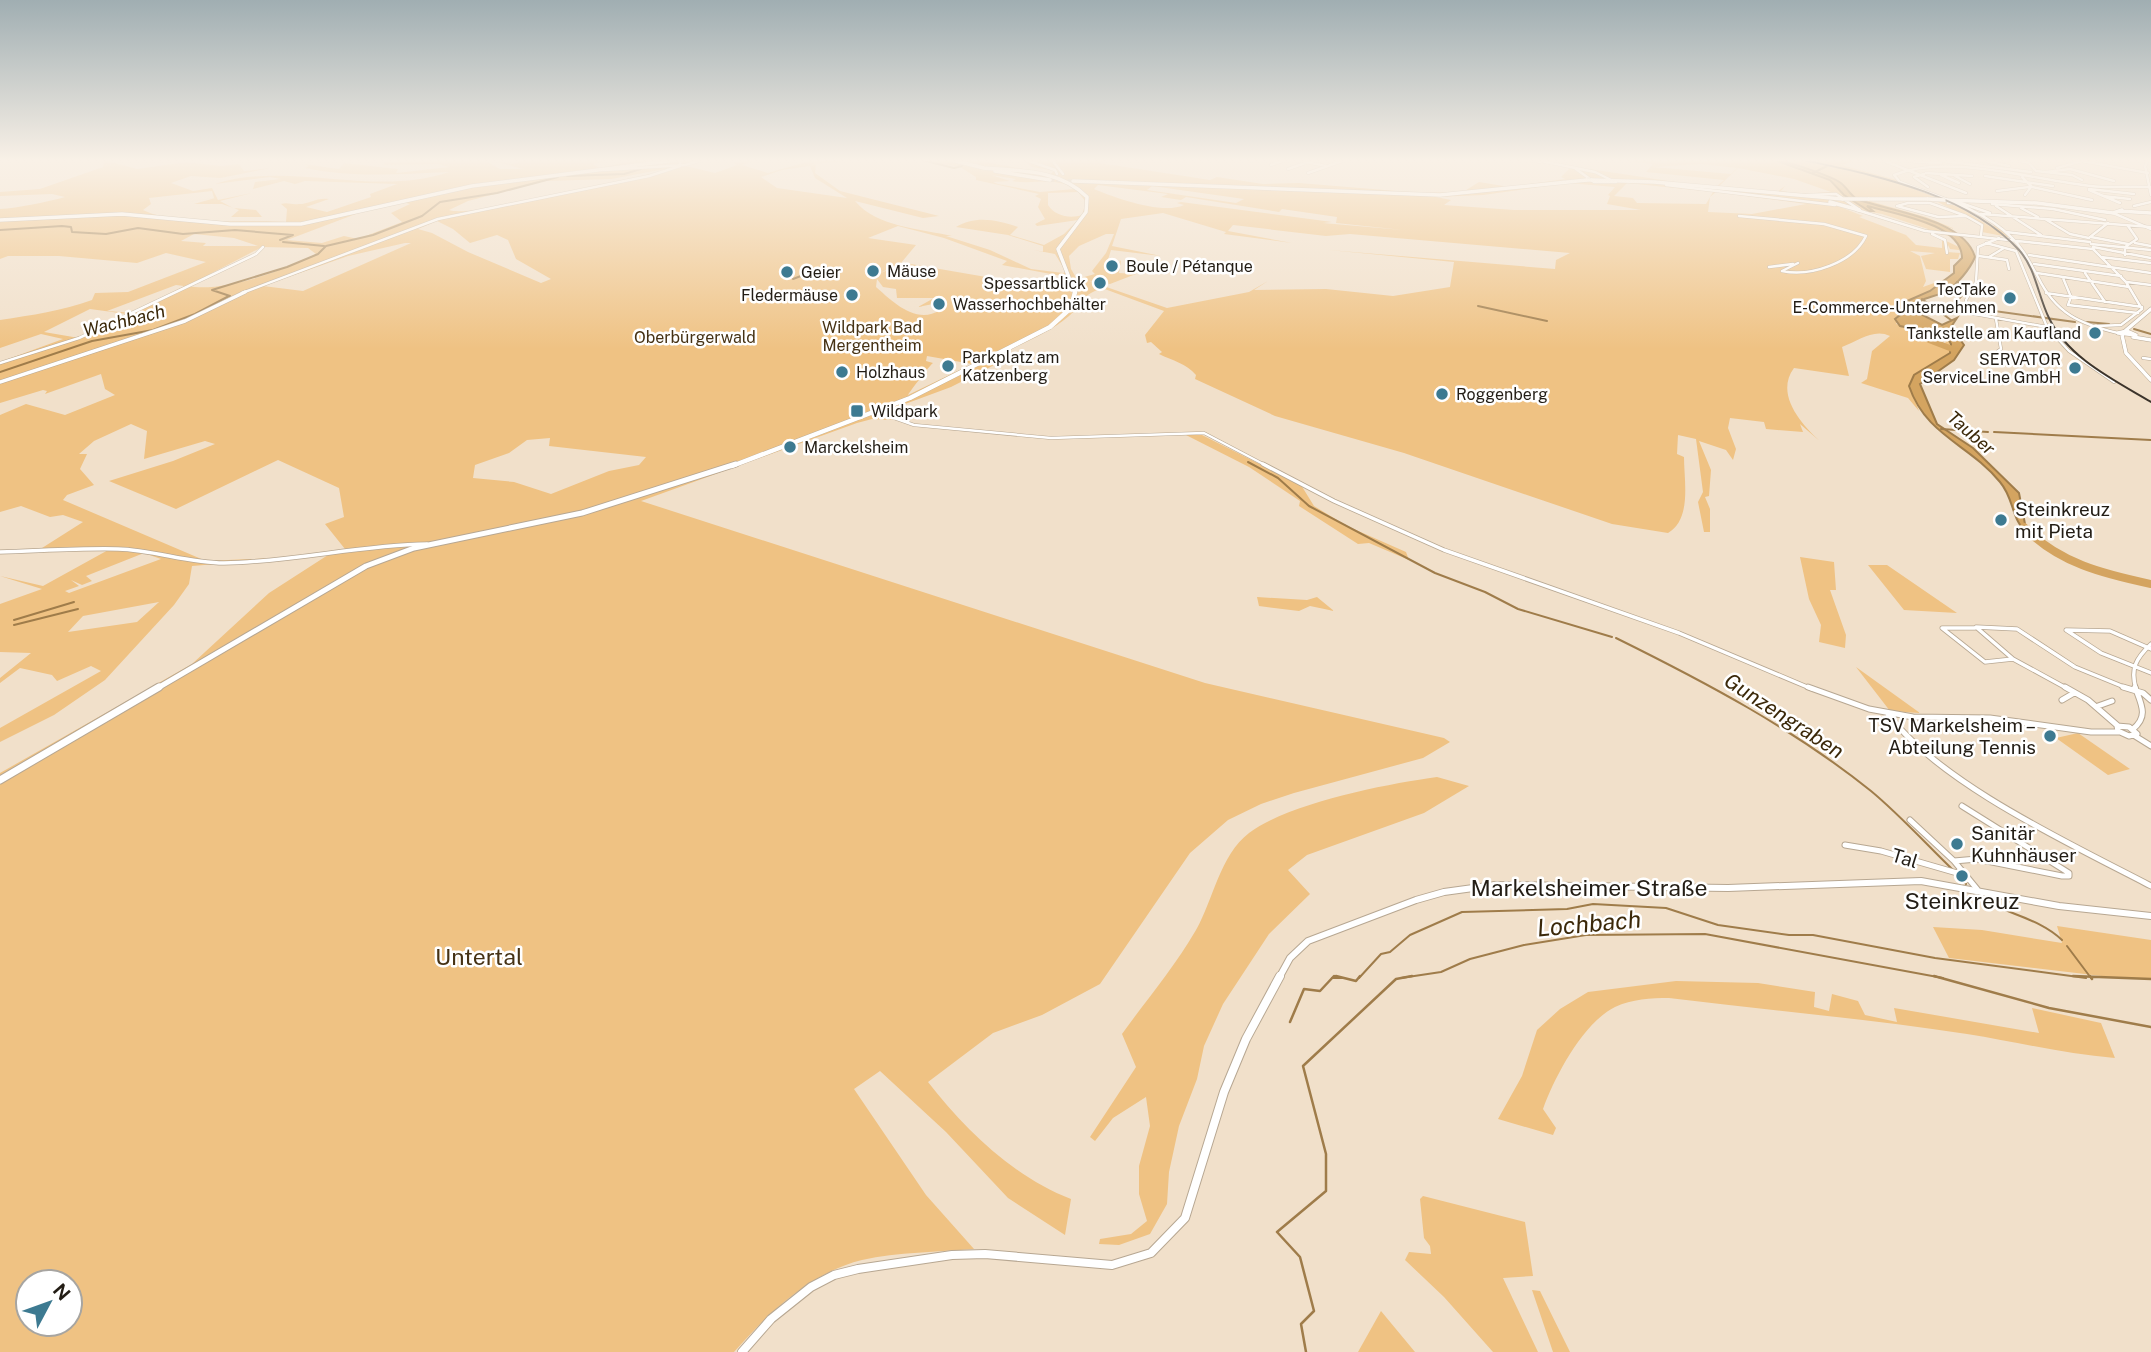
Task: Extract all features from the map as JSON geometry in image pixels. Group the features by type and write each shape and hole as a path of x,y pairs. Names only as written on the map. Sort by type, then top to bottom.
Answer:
{"main road":[{"path":"211,223 305,223"},
{"path":"0,780 160,688 331,584 382,559 428,545 562,517 641,497 881,412 945,382 1044,330 1071,309 1076,289 1058,246 1078,223"}],"street":[{"path":"0,382 185,321 257,286 427,223"},
{"path":"1769,267 1798,263 1782,271 1789,274 1832,265 1859,249 1866,236 1809,223"},
{"path":"1900,223 1945,240 1947,253"},
{"path":"1979,223 1983,226 1981,236"},
{"path":"1993,223 2029,255 2045,293 2070,318 2151,340"},
{"path":"2025,223 2042,236"},
{"path":"2051,223 2138,262"},
{"path":"2091,242 2107,223"},
{"path":"2118,223 2133,223"},
{"path":"2134,223 2151,228"},
{"path":"2125,247 2133,244 2137,238 2126,224"},
{"path":"1925,231 1999,238 2133,244 2151,248"},
{"path":"2006,232 2151,248"},
{"path":"2075,241 2078,236"},
{"path":"1999,238 1978,247 1976,285 1966,300 1971,315 2047,327"},
{"path":"2091,242 2100,257 2130,287 2142,307"},
{"path":"1986,243 2016,251 2047,327 2077,356 2114,382"},
{"path":"0,363 79,338 256,254 262,247"},
{"path":"1988,257 2004,247"},
{"path":"2125,247 2127,255"},
{"path":"2029,255 2151,273"},
{"path":"2127,255 2151,258"},
{"path":"1979,256 2007,260 2009,269"},
{"path":"2100,257 2151,263"},
{"path":"2072,262 2074,271"},
{"path":"2033,264 2121,276"},
{"path":"2085,272 2105,302"},
{"path":"2037,273 2130,287"},
{"path":"2063,278 2071,297"},
{"path":"2126,282 2151,285"},
{"path":"2045,293 2142,307"},
{"path":"2071,297 2067,304 2075,307 2139,313"},
{"path":"2100,328 2121,325 2139,313 2142,307"},
{"path":"2132,334 2151,309"},
{"path":"1996,319 2001,349 1998,351"},
{"path":"2122,334 2132,334"},
{"path":"2122,334 2126,353 2151,380"},
{"path":"2143,358 2151,359"},
{"path":"881,412 926,427 1059,438 1204,433 1334,502 1444,550 1679,633 1817,691 1888,714 1990,718 2091,732 2133,729 2139,725 2144,715 2131,679 2134,667 2149,647 2110,631 2066,630 2101,653 2134,667 2151,673"},
{"path":"0,552 120,549 204,563 228,563 302,558 379,545 428,545"},
{"path":"2013,659 1993,664 1985,662 1942,628 1977,626 2017,629 2075,667 2111,684 2143,693 2151,700"},
{"path":"1975,628 2013,659 2097,706 2119,729 2151,746"},
{"path":"2062,700 2075,693"},
{"path":"2097,706 2112,702"},
{"path":"1888,714 1900,734 1936,762 2042,827 2151,887"},
{"path":"2133,729 2137,733 2135,736"},
{"path":"1954,860 1977,859 2069,876 2060,866 1962,806"},
{"path":"1910,820 1954,860 1977,889"},
{"name":"Tal","path":"1845,845 1881,851 1965,875"},
{"name":"Markelsheimer Straße","path":"742,1352 771,1319 811,1287 834,1275 858,1269 951,1255 985,1254 1112,1265 1152,1253 1185,1218 1224,1092 1246,1039 1280,974 1308,941 1444,892 1495,885 1728,888 1901,880 1962,886 2059,906 2151,916"}],"green space":[{"name":"Untertal","path":"0,223 332,223 287,240 322,243 344,236 358,239 399,223 432,223 418,229 541,283 551,279 516,259 508,240 497,235 470,243 441,223 891,223 952,236 946,236 990,250 1031,269 1063,273 1066,272 1055,254 1043,252 1043,246 1008,235 956,227 963,223 1006,223 1018,227 1010,235 1044,245 1064,234 1075,223 1120,223 1112,246 1161,256 1111,250 1107,263 1119,263 1121,260 1119,273 1136,274 1110,284 1089,281 1167,308 1249,292 1268,281 1254,290 1326,289 1393,296 1450,287 1454,262 1329,250 1555,269 1556,260 1570,253 1350,234 1326,236 1233,225 1228,231 1292,243 1224,234 1226,232 1196,223 1324,223 1403,230 1337,223 1875,223 1906,235 1916,245 1942,248 1942,239 1959,247 1959,250 1950,249 1948,245 1947,252 1960,253 1958,259 1950,259 1950,272 1926,269 1921,256 1935,253 1910,251 1920,256 1926,281 1923,287 1948,278 1905,311 1896,324 1927,332 1929,340 1945,348 1946,335 1951,344 1950,353 1914,375 1909,386 1919,411 1908,398 1861,383 1867,379 1872,351 1890,336 1866,336 1842,347 1849,376 1794,368 1787,389 1789,399 1800,419 1822,443 1800,424 1803,432 1766,429 1764,422 1730,418 1728,428 1736,449 1733,460 1726,450 1699,441 1711,470 1709,496 1705,497 1710,509 1710,532 1704,532 1698,502 1703,492 1696,439 1678,435 1677,454 1684,457 1685,499 1681,519 1676,527 1668,533 1612,524 1404,453 1275,416 1195,379 1196,375 1188,368 1159,354 1162,352 1151,342 1147,343 1145,335 1164,311 1102,288 1085,297 1069,316 1054,327 1004,352 1011,355 1006,359 951,387 897,407 895,410 899,414 890,420 872,419 857,423 641,501 1205,683 1444,738 1450,742 1423,758 1294,793 1261,804 1228,820 1190,853 1100,984 1042,1015 993,1033 928,1082 974,1134 1010,1165 1050,1190 1071,1199 1065,1235 1008,1198 946,1132 880,1071 854,1089 926,1195 974,1249 890,1255 843,1266 791,1296 734,1352 0,1352 0,782 216,656 0,776 0,773 192,664 269,593 328,555 192,566 189,584 174,605 105,680 54,715 0,742 0,728 101,671 91,666 57,681 52,675 20,668 0,683 0,678 31,653 0,652 0,604 42,589 0,576 43,586 110,549 0,552 42,548 83,522 63,515 50,517 21,506 0,512 0,415 26,404 65,415 115,395 105,389 101,374 45,394 47,391 43,390 0,403 0,362 63,339 41,334 0,348 0,320 69,307 92,300 95,293 128,292 206,262 166,253 137,263 59,256 8,256 0,259","holes":["898,226 944,238 1007,261 1002,265 1067,277 1073,292 905,263 878,274 901,263 916,245 868,238","194,234 234,238 258,246 203,246 206,243 181,241","1106,234 1114,234 1106,253 1092,271 1095,274 1077,279 1071,269 1069,256 1079,246","411,243 303,291 263,286 348,256","262,247 308,248 316,254 254,279 219,286 187,286","877,279 883,287 896,289 897,298 934,298 918,307 938,303 944,305 933,307 940,310 931,314 913,313 876,287","176,285 184,286 132,313 107,311","90,309 127,314 79,338 44,332","927,356 972,364 908,395 933,363 926,361","131,424 147,431 144,459 205,441 215,444 173,461 109,481 176,509 278,460 339,488 344,517 325,524 345,549 297,557 206,561 63,500 67,495 94,485 80,469 87,454 79,454 94,441","550,438 549,446 646,457 639,465 609,471 551,494 514,482 473,478 475,465 509,453 527,440","144,553 161,559 69,593 65,591 79,586 71,580 82,585 92,581 86,576","159,602 137,622 68,632 83,616"]},
{"name":"Untertal","path":"1037,223 1057,223 1037,226"},
{"name":"Untertal","path":"1910,223 1928,223 1949,236 1925,231 1928,229"},
{"path":"1978,223 1991,227 1995,225 2013,238 1982,232 1983,226"},
{"path":"1184,434 1202,435 1301,485 1314,506 1347,526 1406,552 1409,560 1369,543 1358,544 1299,506 1300,501 1249,467"},
{"path":"1800,557 1834,562 1836,590 1830,590 1846,635 1845,648 1819,642 1821,625 1809,599"},
{"path":"1868,565 1887,565 1957,613 1904,610"},
{"path":"1257,597 1307,600 1317,597 1334,611 1310,606 1299,611 1259,606"},
{"path":"1856,667 1920,713 1890,711"},
{"path":"2078,733 2130,769 2108,775 2056,738"},
{"path":"1437,777 1469,786 1424,813 1307,855 1288,870 1310,894 1269,934 1223,1004 1204,1046 1197,1079 1179,1126 1169,1172 1167,1204 1150,1234 1119,1245 1099,1244 1100,1239 1131,1234 1147,1221 1139,1194 1139,1166 1150,1126 1146,1097 1113,1118 1095,1141 1090,1137 1136,1067 1122,1034 1188,944 1231,853 1249,833 1288,813 1339,796"},
{"path":"2057,926 2151,940 2151,978 2127,979 1949,958 1933,927 1982,930 2062,943"},
{"path":"1676,981 1758,983 1815,992 1814,1007 1829,1011 1832,994 1858,1001 1865,1015 1897,1022 1894,1008 2039,1033 2032,1008 2101,1023 2115,1058 1893,1024 1669,998 1648,999 1628,1002 1603,1015 1571,1052 1543,1109 1556,1128 1553,1135 1498,1119 1522,1076 1537,1030 1560,1009 1588,992"},
{"path":"1423,1196 1525,1222 1533,1276 1503,1278 1538,1352 1493,1352 1444,1297 1405,1260 1409,1252 1431,1254 1430,1246 1424,1238 1420,1199"},
{"path":"1532,1290 1540,1291 1570,1352 1553,1352"},
{"path":"1381,1311 1415,1352 1358,1352"}],"shaded area":[{"path":"1926,223 1937,223 1957,233 1968,244 1975,257 1954,285 1922,300 1911,309 1942,325 1957,318 1951,327 1964,345 1954,360 1920,384 1937,424 1973,448 2019,493 2025,524 2031,537 2019,523 2000,482 1926,417 1909,386 1914,375 1950,353 1951,344 1946,335 1900,326 1895,319 1905,311 1907,301 1930,291 1954,273 1954,266 1962,258 1960,247 1953,238"}],"waterway":[{"name":"Wachbach","path":"230,296 212,290 287,267 318,254 326,246 373,235 404,223"},
{"path":"0,230 62,226 71,227 72,232 106,234 138,228 183,234 235,230 293,235 280,240"},
{"path":"283,242 324,246"},
{"path":"793,279 814,271"},
{"path":"1957,282 1965,284 1965,292 1957,301 1957,314"},
{"name":"Wachbach","path":"0,372 92,341 153,330 195,314 229,296"},
{"path":"1922,299 1951,320"},
{"path":"1478,306 1547,321"},
{"path":"1958,306 2075,322"},
{"path":"2087,322 2109,324"},
{"path":"2134,329 2151,334"},
{"path":"1925,330 1929,340 1955,350"},
{"path":"1941,429 1988,432"},
{"path":"1994,432 2151,440"},
{"name":"Gunzengraben","path":"1248,462 1278,478 1309,506 1435,573 1485,592 1518,609 1612,637"},
{"name":"Tauber","path":"2024,527 2052,550 2067,558 2099,571 2151,584"},
{"path":"14,620 74,602"},
{"path":"14,625 78,609"},
{"name":"Gunzengraben","path":"1616,638 1715,689 1842,768 1882,800 1952,869"},
{"name":"Gunzengraben","path":"1960,877 1966,884"},
{"name":"Gunzengraben","path":"1974,893 1996,906 2041,925 2062,940"},
{"path":"1359,978 1381,954 1390,952 1410,935 1462,912 1567,909 1593,904 1666,908 1718,925 1789,935 1813,935 1935,958 2086,978"},
{"name":"Lochbach","path":"1403,978 1441,972 1470,959 1524,945 1586,935 1705,934 1938,977"},
{"name":"Gunzengraben","path":"2067,946 2090,977"},
{"path":"1336,976 1344,978"},
{"path":"1344,978 1356,981 1360,976"},
{"name":"Lochbach","path":"1403,978 1412,976"},
{"path":"2073,976 2090,977"},
{"name":"Lochbach","path":"1938,977 1943,978"},
{"name":"Lochbach","path":"1938,977 2049,1008 2151,1027"},
{"path":"2090,977 2151,979"},
{"path":"1290,1022 1304,989 1320,991 1332,978"},
{"path":"1332,978 1344,978"},
{"name":"Lochbach","path":"1306,1352 1301,1324 1314,1311 1300,1257 1277,1232 1326,1191 1326,1154 1303,1066 1396,979 1403,978"}],"railway":[{"path":"1987,223 2025,257 2049,318 2068,345 2093,367 2151,402"}],"place":[{"name":"Boule / Pétanque","path":"1112,266"},
{"name":"Mäuse","path":"873,271"},
{"name":"Geier","path":"787,272"},
{"name":"Spessartblick","path":"1100,283"},
{"name":"Fledermäuse","path":"852,295"},
{"name":"TecTake E-Commerce-Unternehmen","path":"2010,298"},
{"name":"Wasserhochbehälter","path":"939,304"},
{"name":"Tankstelle am Kaufland","path":"2095,333"},
{"name":"Parkplatz am Katzenberg","path":"948,366"},
{"name":"SERVATOR ServiceLine GmbH","path":"2075,368"},
{"name":"Holzhaus","path":"842,372"},
{"name":"Roggenberg","path":"1442,394"},
{"name":"Wildpark","path":"857,411"},
{"name":"Marckelsheim","path":"790,447"},
{"name":"Steinkreuz mit Pieta","path":"2001,520"},
{"name":"TSV Markelsheim – Abteilung Tennis","path":"2050,736"},
{"name":"Sanitär Kuhnhäuser","path":"1957,844"},
{"name":"Steinkreuz","path":"1962,876"}],"park label":[{"name":"Wildpark Bad Mergentheim","path":"872,336"},
{"name":"Oberbürgerwald","path":"695,337"}]}
